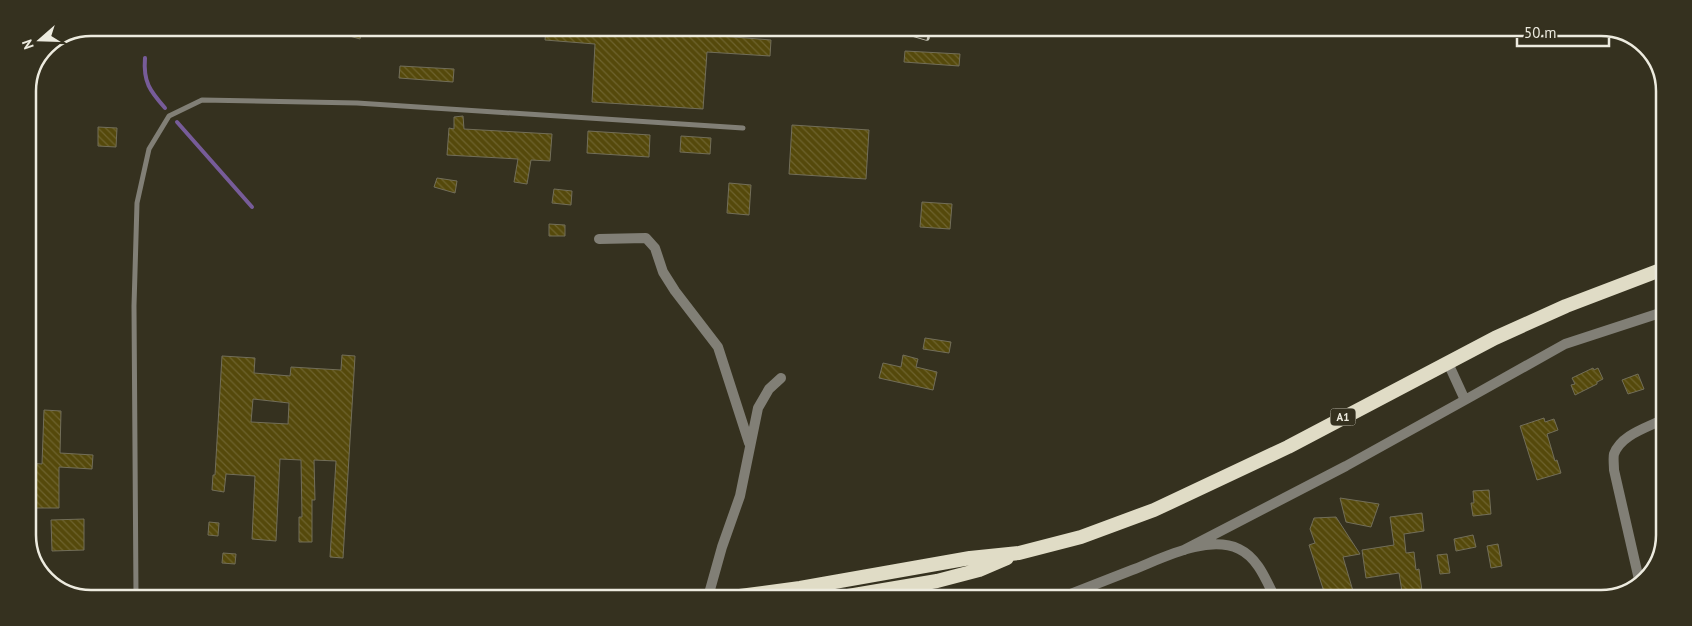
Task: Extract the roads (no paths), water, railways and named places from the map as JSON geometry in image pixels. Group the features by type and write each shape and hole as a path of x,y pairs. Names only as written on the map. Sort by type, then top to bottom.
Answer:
{"highway":[{"name":"A1","path":"884,590 937,581 979,570 1019,553 1081,537 1154,510 1288,447 1495,338 1566,306 1656,271"},
{"name":"A1","path":"810,590 970,558 1019,553"}],"street":[{"path":"599,239 646,238 655,248 663,272 675,292 718,347 750,443"},
{"path":"1081,590 1184,550 1346,466 1565,344 1656,314"},
{"path":"1448,363 1465,400"},
{"path":"710,590 722,547 740,496 758,408 769,389 781,378"},
{"path":"1638,575 1614,470 1614,454 1621,442 1656,423"},
{"path":"1184,550 1216,544 1240,550 1261,570 1271,590"}],"lane":[{"path":"136,590 134,306 137,203 149,149 169,116 202,100 357,103 742,128"}],"waterway":[{"path":"145,58 146,80 155,96 165,108"},
{"path":"177,122 252,207"}],"railway":[{"path":"920,36 927,38"}]}
